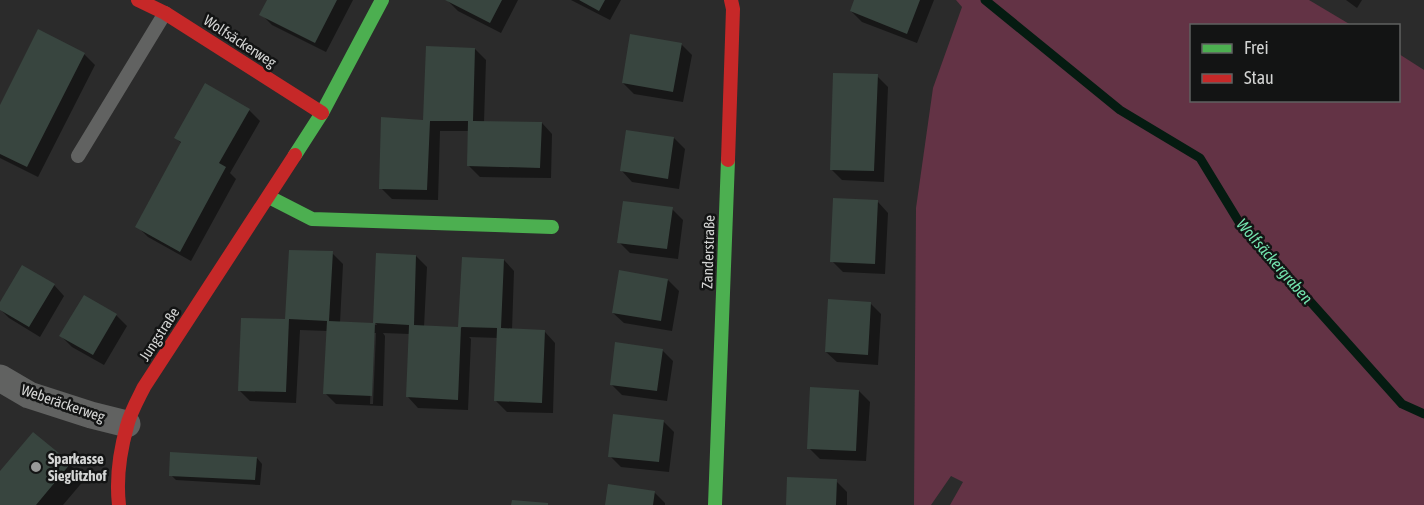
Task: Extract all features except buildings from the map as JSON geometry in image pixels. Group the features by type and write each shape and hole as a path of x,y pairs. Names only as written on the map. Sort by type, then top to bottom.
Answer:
{"street":[{"name":"Wolfsäckerweg","path":"138,0 165,13 321,113"},
{"name":"Jungstraße","path":"119,505 117,487 127,424 144,387 269,197 321,113 382,0"},
{"name":"Zanderstraße","path":"715,505 733,21 731,0"},
{"path":"269,197 312,219 552,227"},
{"name":"Weberäckerweg","path":"0,378 28,395 127,424"}],"lane":[{"path":"78,156 165,13"}],"shaded area":[{"path":"956,0 1309,0 1349,24 1190,24 1190,102 1400,102 1400,55 1424,70 1424,505 950,505 963,482 951,476 931,505 914,505 916,208 933,88 962,7"}],"waterway":[{"name":"Wolfsäckergraben","path":"985,0 1120,110 1200,158 1239,222 1402,404 1424,414"}],"traffic: fast":[{"path":"295,155 322,113 382,0"},
{"path":"715,505 728,160"},
{"path":"269,197 312,219 552,227"}],"traffic: jam":[{"path":"138,0 165,13 322,113"},
{"path":"728,160 733,9 731,0"},
{"path":"119,505 118,475 128,421 144,387 295,155"}],"place":[{"name":"Sparkasse Sieglitzhof","path":"36,467"}]}
